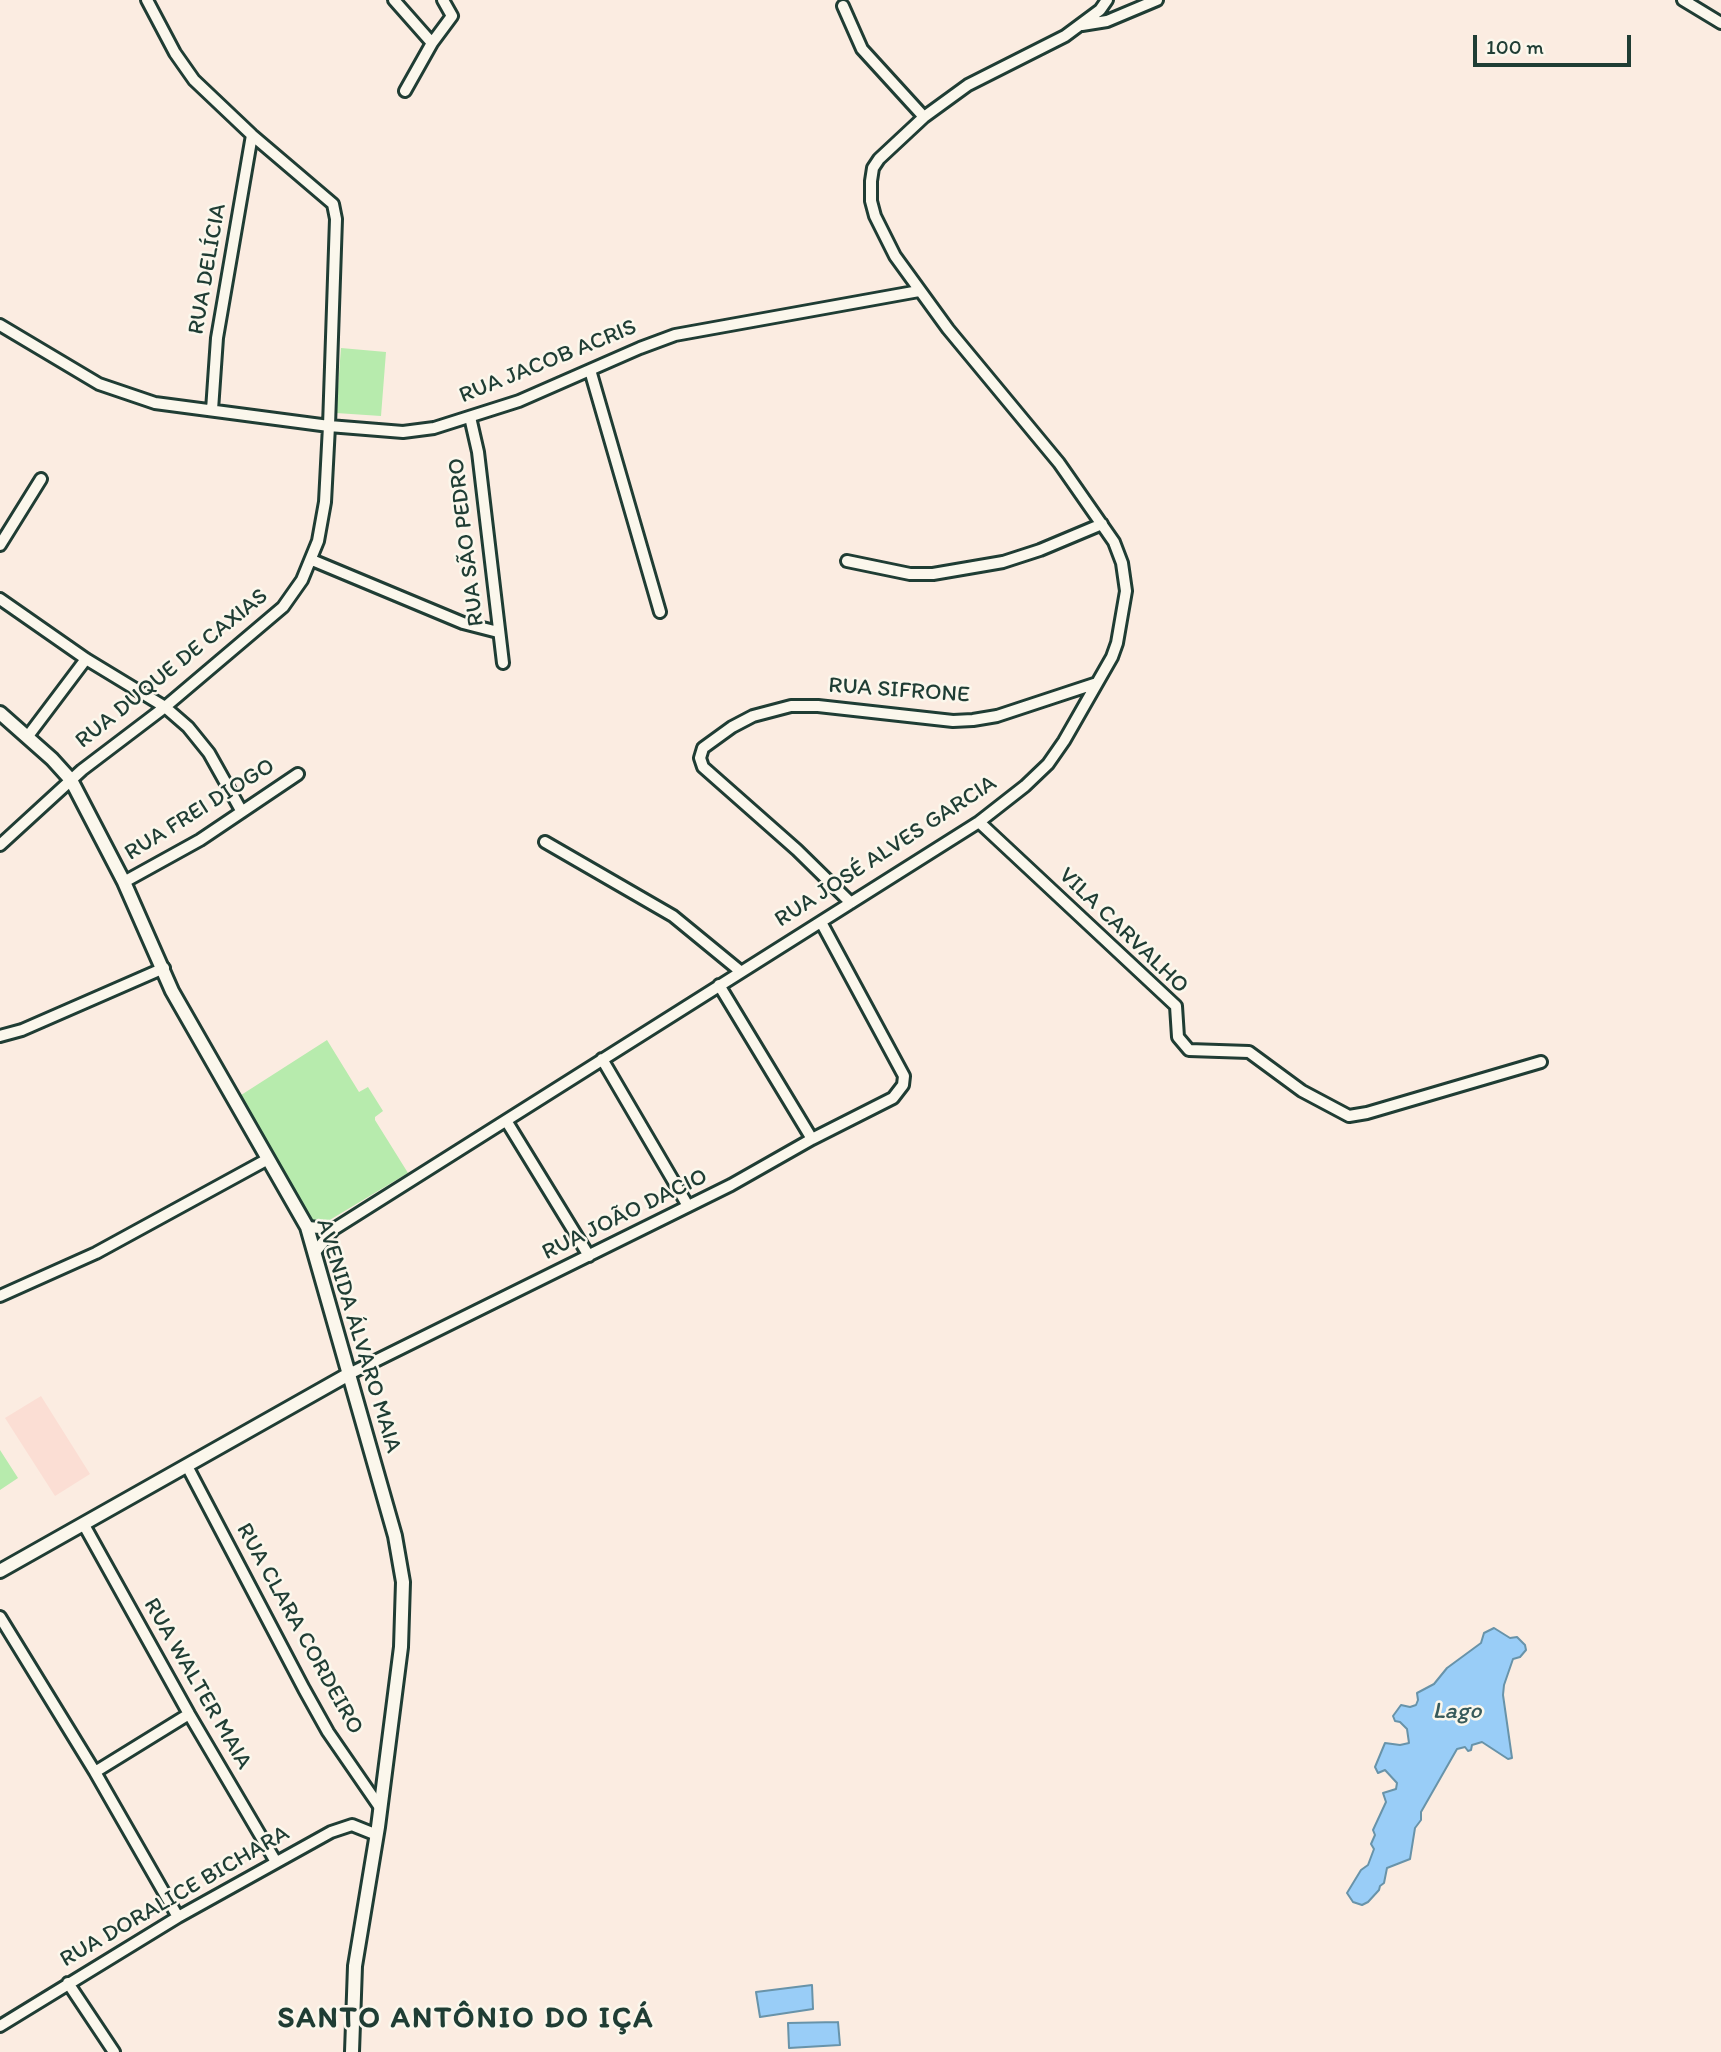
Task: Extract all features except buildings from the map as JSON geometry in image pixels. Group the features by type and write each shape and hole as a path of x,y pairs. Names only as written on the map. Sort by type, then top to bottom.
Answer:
{"street":[{"name":"RUA DUQUE DE CAXIAS","path":"0,845 82,770 165,707 283,607 295,592 312,560 325,502 335,211 333,204 252,135 194,80 175,53 148,0"},
{"path":"394,0 432,44"},
{"path":"405,91 452,16 443,0"},
{"name":"RUA JOSÉ ALVES GARCIA","path":"315,1252 334,1229 979,821 1026,786 1048,764 1064,741 1117,643 1126,591 1122,563 1114,542 1059,463 919,291 895,256 875,216 871,201 871,181 873,168 879,159 924,117 968,85 1065,36 1100,10 1107,0"},
{"path":"1079,25 1107,21 1157,0"},
{"path":"1683,0 1721,23"},
{"path":"843,6 862,49 924,117"},
{"name":"RUA DELÍCIA","path":"212,410 217,338 252,135"},
{"name":"RUA JACOB ACRIS","path":"0,325 99,384 155,403 329,426 403,432 434,428 519,401 675,335 919,291"},
{"path":"590,370 660,612"},
{"name":"RUA SÃO PEDRO","path":"470,417 478,452 503,663"},
{"path":"0,545 41,479"},
{"path":"847,561 911,574 933,574 1003,562 1102,524"},
{"path":"312,560 463,623 498,632"},
{"path":"0,599 86,659 165,707 199,738 242,812"},
{"path":"28,736 86,659"},
{"name":"RUA SIFRONE","path":"851,903 797,850 703,766 700,758 703,748 753,716 791,706 818,706 953,721 973,720 997,716 1097,684"},
{"name":"AVENIDA ÁLVARO MAIA","path":"0,713 28,736 71,780 124,882 172,991 307,1227 395,1536 402,1583 401,1647 381,1809 355,1966 352,2052"},
{"name":"RUA FREI DIOGO","path":"124,882 200,840 298,774"},
{"name":"VILA CARVALHO","path":"979,821 1176,1006 1178,1037 1189,1050 1250,1052 1302,1091 1349,1116 1541,1062"},
{"path":"545,842 673,916 740,971"},
{"name":"RUA JOÃO DACIO","path":"349,1374 731,1185 900,1092 904,1076 821,922"},
{"path":"0,1036 22,1030 164,968"},
{"path":"719,985 812,1139"},
{"path":"602,1059 688,1206"},
{"path":"507,1122 589,1256"},
{"path":"0,1296 96,1253 268,1159"},
{"path":"307,1227 334,1229"},
{"path":"0,1571 349,1374"},
{"name":"RUA CLARA CORDEIRO","path":"187,1466 310,1700 381,1809"},
{"name":"RUA WALTER MAIA","path":"84,1525 189,1714 276,1862"},
{"path":"0,1617 95,1772 178,1917"},
{"path":"95,1772 189,1714"},
{"name":"RUA DORALICE BICHARA","path":"0,2026 178,1917 345,1826 359,1826 377,1835"},
{"path":"68,1983 114,2052"}],"shaded area":[{"path":"41,1396 90,1474 55,1496 5,1418"}],"green space":[{"path":"341,348 386,352 381,416 336,413"},
{"path":"327,1040 359,1092 368,1087 383,1111 375,1120 408,1173 323,1224 315,1224 238,1097"},
{"path":"0,1450 18,1478 0,1490"}],"water":[{"name":"Lago","path":"1494,1628 1510,1638 1517,1637 1526,1650 1520,1657 1513,1659 1504,1685 1512,1758 1508,1759 1482,1742 1472,1745 1468,1751 1465,1747 1457,1749 1421,1812 1421,1820 1415,1828 1410,1859 1387,1868 1384,1883 1368,1902 1362,1905 1353,1902 1347,1893 1361,1870 1368,1865 1374,1849 1371,1844 1375,1835 1373,1830 1386,1802 1383,1793 1396,1789 1397,1783 1385,1770 1378,1773 1375,1767 1385,1743 1409,1743 1407,1729 1395,1721 1393,1716 1401,1705 1416,1705 1417,1693 1434,1684 1447,1668 1481,1643 1484,1633"},
{"path":"812,1985 813,2009 760,2017 756,1992"},
{"path":"838,2022 840,2045 789,2048 788,2023"}],"district":[{"name":"SANTO ANTÔNIO DO IÇÁ","path":"466,2019"}]}
